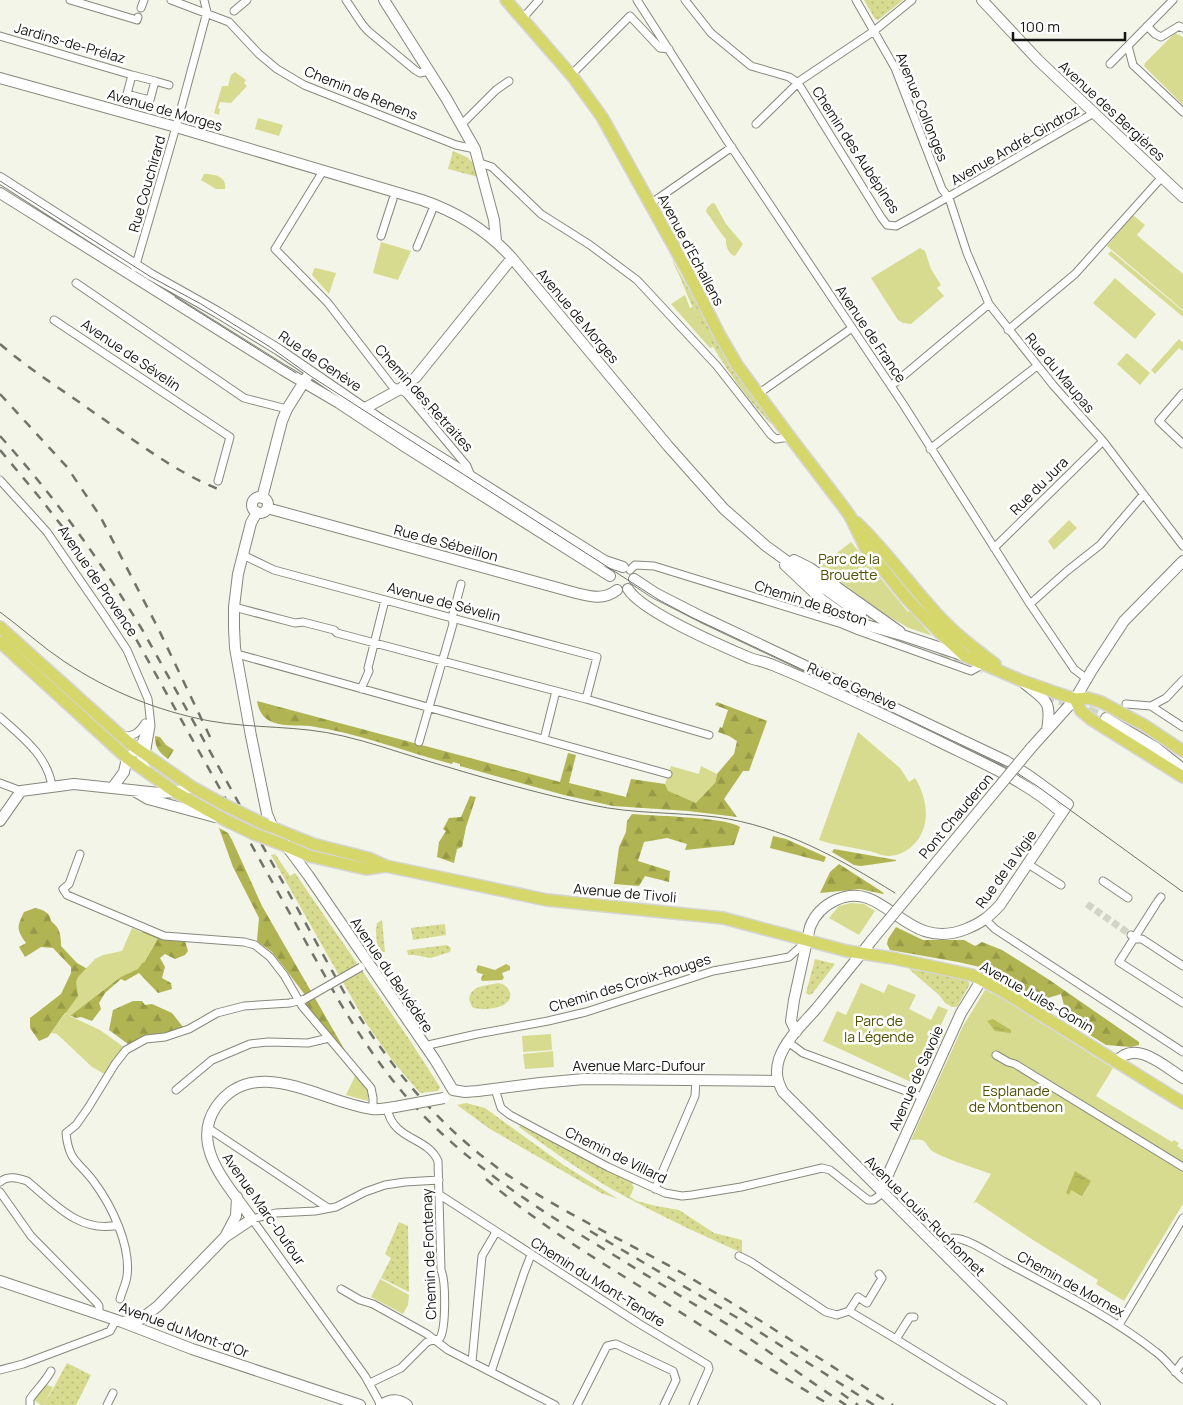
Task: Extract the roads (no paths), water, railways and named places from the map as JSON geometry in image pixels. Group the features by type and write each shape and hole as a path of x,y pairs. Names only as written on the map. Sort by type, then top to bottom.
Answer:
{"main road":[{"name":"Avenue d'Echallens","path":"506,0 571,74 603,120 688,272 737,365 790,437 850,516 877,542 930,615 965,656 1015,678"},
{"name":"Avenue d'Echallens","path":"930,615 1015,678"},
{"path":"0,626 120,736 192,787"},
{"path":"0,642 127,758 175,792"},
{"path":"1015,678 1075,699 1088,698 1101,702 1144,725 1183,751"},
{"path":"1075,699 1081,710 1092,720 1183,777"},
{"name":"Avenue de Tivoli","path":"192,787 221,804 313,844 368,858 386,866 547,900 723,918 861,954"},
{"name":"Avenue de Tivoli","path":"175,792 254,834 320,859 366,869 386,866"},
{"name":"Avenue Jules-Gonin","path":"861,954 892,958 972,975 982,979 1183,1103"}],"street":[{"path":"70,0 137,20 138,16"},
{"path":"141,8 144,0"},
{"name":"Chemin de Renens","path":"171,0 229,22 259,54 277,69 304,85 456,145 475,149"},
{"path":"204,0 206,12"},
{"path":"234,11 247,0"},
{"path":"346,0 368,30 415,70 420,73 429,71"},
{"path":"384,0 462,124 475,149 494,220 496,240"},
{"path":"522,18 539,0"},
{"name":"Chemin des Aubépines","path":"685,0 711,32 751,66 790,78 798,83 887,225 896,226 949,198"},
{"name":"Avenue Collonges","path":"856,0 894,68 942,189 949,198"},
{"path":"798,83 874,31 912,0"},
{"name":"Avenue des Bergières","path":"982,0 1038,60 1183,196"},
{"path":"1161,0 1161,12"},
{"path":"1110,64 1172,0"},
{"name":"Avenue de France","path":"640,2 732,147 890,386 1030,604 1074,669 1087,679"},
{"name":"Rue Couchirard","path":"132,276 176,127 206,12"},
{"path":"571,74 630,16 660,48 669,49"},
{"path":"1147,26 1161,37 1179,26 1183,28"},
{"name":"Jardins-de-Prélaz","path":"0,36 169,85"},
{"path":"1128,46 1133,65 1183,112"},
{"path":"132,75 127,94 138,100 150,100 155,81"},
{"name":"Avenue de Morges","path":"0,78 323,170 435,204 454,213 496,240 708,492 739,524 766,546 802,583 842,614 863,616 905,636"},
{"path":"462,124 496,90 509,81"},
{"name":"Chemin des Aubépines","path":"756,124 798,83"},
{"name":"Avenue André-Gindroz","path":"949,198 1004,164 1094,113"},
{"path":"650,204 732,147"},
{"path":"480,163 492,167 541,214 590,245 637,280 717,366 771,435 776,439 790,437"},
{"name":"Chemin des Retraites","path":"323,170 275,249 328,303 390,384 406,393 455,450 467,466 471,476"},
{"path":"1008,330 1075,274 1162,177"},
{"name":"Rue de Genève","path":"0,178 136,265 272,345 378,417 605,561 629,572 655,593 1006,761 1068,804"},
{"name":"Rue de Genève","path":"0,192 132,276 355,413 610,576"},
{"name":"Rue du Maupas","path":"949,198 967,253 989,304 1058,392 1103,441 1183,546"},
{"path":"381,236 393,199"},
{"path":"417,247 432,211"},
{"path":"355,413 400,389 416,377 512,258"},
{"name":"Avenue de Sévelin","path":"76,283 244,398 287,409"},
{"path":"890,386 989,304"},
{"name":"Avenue de Sévelin","path":"54,320 230,437 218,481"},
{"path":"758,394 852,328"},
{"path":"930,449 1037,366"},
{"path":"262,498 287,409 310,372"},
{"path":"1183,393 1159,422 1183,444"},
{"name":"Rue du Jura","path":"994,548 1103,441"},
{"name":"Avenue de Provence","path":"0,480 46,532 104,615 134,664 148,699 149,711 148,726 139,745 139,751"},
{"path":"1030,604 1100,545 1143,495"},
{"path":"262,498 267,503 267,508 262,513 256,512 252,503 255,499 262,498"},
{"name":"Rue de Sébeillon","path":"267,508 576,594 593,597 608,596 617,590"},
{"path":"256,512 251,523 243,555 234,607 234,628 236,654 261,792 270,826"},
{"name":"Avenue de Morges","path":"766,546 810,568 863,616 905,636 965,656"},
{"name":"Avenue de Sévelin","path":"243,555 274,570 598,657 586,699"},
{"name":"Pont Chauderon","path":"861,954 1030,748 1075,699 1124,621 1183,561"},
{"name":"Chemin de Boston","path":"629,572 635,565 654,566 842,624 971,670 984,664"},
{"path":"614,570 629,572 633,583 628,589 617,590 611,584 610,576 614,570"},
{"path":"419,742 441,661 444,658 461,584"},
{"name":"Rue de Genève","path":"628,589 646,605 663,616 698,634 752,658 774,665 1000,771 1019,782 1062,813"},
{"path":"361,689 369,671 368,668 385,600"},
{"path":"234,607 295,624 303,622 374,643 586,699 709,735"},
{"path":"236,654 668,774"},
{"path":"1015,678 1047,704 1050,712 1047,731"},
{"path":"1151,706 1166,698 1183,680"},
{"path":"544,740 556,691"},
{"path":"1126,704 1151,706 1183,727"},
{"path":"120,736 135,735 140,732 149,711"},
{"path":"0,717 34,748 46,765 52,786"},
{"path":"1106,718 1155,747 1183,769"},
{"path":"113,787 124,772 127,758 132,753 139,751 142,763 150,775"},
{"path":"0,782 21,791 0,821"},
{"name":"Avenue de Tivoli","path":"21,791 74,784 113,787 143,792 175,792 192,787"},
{"name":"Avenue de Tivoli","path":"128,789 148,799 225,820"},
{"name":"Rue de la Vigie","path":"807,940 812,923 822,908 841,898 852,896 878,902 907,924 929,933 958,933 986,920 1000,905 1068,804"},
{"name":"Avenue du Belvédère","path":"270,826 308,875 365,965 424,1046 453,1090"},
{"path":"80,854 69,884 63,889 67,895 164,936 244,942 255,945 270,957 329,1038 371,1088 373,1109"},
{"path":"308,875 312,867 320,859"},
{"path":"1028,864 1061,885"},
{"path":"1103,882 1128,898"},
{"path":"1158,900 1133,936 1119,962 1183,1003"},
{"path":"986,920 994,929 1183,1052"},
{"path":"1133,936 1142,939 1183,966"},
{"path":"796,1032 791,1021 807,940"},
{"name":"Chemin des Croix-Rouges","path":"424,1046 558,1019 586,1012 713,971 789,957 807,940"},
{"path":"778,1081 777,1074 780,1058 788,1042 861,954"},
{"path":"120,1299 127,1270 124,1246 118,1225 94,1182 78,1165 71,1154 68,1148 66,1133 84,1113 115,1064 126,1050 146,1039 165,1037 188,1029 217,1013 244,1006 302,1000 365,965"},
{"name":"Avenue de Savoie","path":"882,1191 922,1097 961,1013 982,979"},
{"path":"176,1090 212,1060 250,1044 268,1042 308,1043 329,1038"},
{"path":"788,1042 803,1053 922,1097"},
{"path":"1117,1061 1128,1054 1140,1053 1183,1078"},
{"path":"996,1055 1015,1064 1183,1167"},
{"name":"Avenue Marc-Dufour","path":"381,1405 370,1383 219,1171 211,1156 208,1128 214,1111 223,1098 236,1088 258,1081 280,1082 351,1105 373,1109 444,1098 453,1090 465,1092 540,1082 584,1079 778,1081"},
{"path":"655,1189 695,1096 696,1080"},
{"name":"Avenue Louis-Ruchonnet","path":"778,1081 783,1092 1095,1405"},
{"name":"Chemin de Villard","path":"495,1089 501,1108 510,1115 608,1167 655,1189 682,1196 692,1195 741,1187 822,1168 830,1170 868,1200 873,1200 882,1191"},
{"name":"Chemin de Fontenay","path":"370,1383 404,1366 425,1344 441,1337 443,1330 444,1295 441,1260 439,1165 436,1156 395,1127 389,1117 391,1107"},
{"path":"208,1128 328,1208"},
{"path":"1,1181 14,1177 27,1181 61,1211 82,1222 110,1227 118,1225"},
{"path":"0,1370 24,1364 103,1334 119,1321 141,1319 158,1306 224,1237 252,1218 276,1213 328,1208 385,1185 439,1180"},
{"path":"0,1192 31,1236 96,1303 99,1307 99,1314"},
{"name":"Chemin du Mont-Tendre","path":"440,1195 638,1323 708,1365 709,1369 693,1405"},
{"path":"224,1237 236,1216 237,1196"},
{"path":"1119,1325 1183,1218"},
{"path":"472,1362 482,1256 496,1232"},
{"name":"Chemin de Mornex","path":"937,1246 951,1238 962,1240 1119,1325 1159,1353 1183,1379"},
{"path":"490,1372 531,1255"},
{"path":"739,1256 826,1312 837,1315 849,1311 858,1297 867,1302 882,1278 879,1274"},
{"name":"Avenue du Mont-d'Or","path":"0,1281 119,1321 192,1349 359,1405"},
{"path":"341,1289 400,1318 472,1362 546,1403 555,1405"},
{"path":"143,1330 158,1306"},
{"path":"849,1311 1003,1405"},
{"path":"896,1339 910,1317 914,1317"},
{"path":"577,1405 607,1346 616,1344 673,1371 676,1380 664,1405"},
{"path":"1175,1372 1183,1361"},
{"path":"30,1405 30,1399 40,1384 45,1382 51,1371"},
{"path":"107,1405 113,1393"},
{"path":"381,1405 393,1400 399,1400 407,1405"}],"water":[{"path":"506,964 510,966 510,970 502,973 504,978 502,980 482,981 483,974 478,973 476,970 478,965 495,970"},
{"path":"993,1019 1011,1030 1011,1033 995,1031 987,1021"},
{"path":"1075,1171 1091,1181 1082,1196 1071,1190 1069,1195 1066,1193"}],"tunnel":[{"path":"861,615 889,629"},
{"path":"941,652 983,670"},
{"path":"1046,694 1106,718"},
{"path":"1087,904 1131,935"}],"tram line":[{"path":"0,181 151,277 201,304 270,347 312,377 659,600 691,617 1008,767 1183,892"},
{"path":"175,297 296,373"},
{"path":"0,612 48,650 99,682 134,699 171,712 210,721 310,730 343,736 506,784 607,808 700,815 740,821 809,845 895,893"}],"railway":[{"path":"0,344 35,372 157,456 189,475 223,491"},
{"path":"0,394 67,467 100,516 158,628 211,739"},
{"path":"0,436 40,482 93,554 127,605 345,994 381,1049 421,1098 466,1143 518,1182 579,1218 684,1274 893,1405"},
{"path":"0,450 75,543 122,614 339,1001 396,1085 438,1130 479,1166 501,1182 570,1228 745,1336 846,1405"},
{"path":"486,1179 523,1209 582,1250 830,1405"},
{"path":"590,1231 736,1317 874,1405"},
{"path":"841,1393 858,1405"}],"park label":[{"name":"Parc de la Brouette","path":"849,568"},
{"name":"Parc de la Légende","path":"879,1030"},
{"name":"Esplanade de Montbenon","path":"1016,1100"}]}
